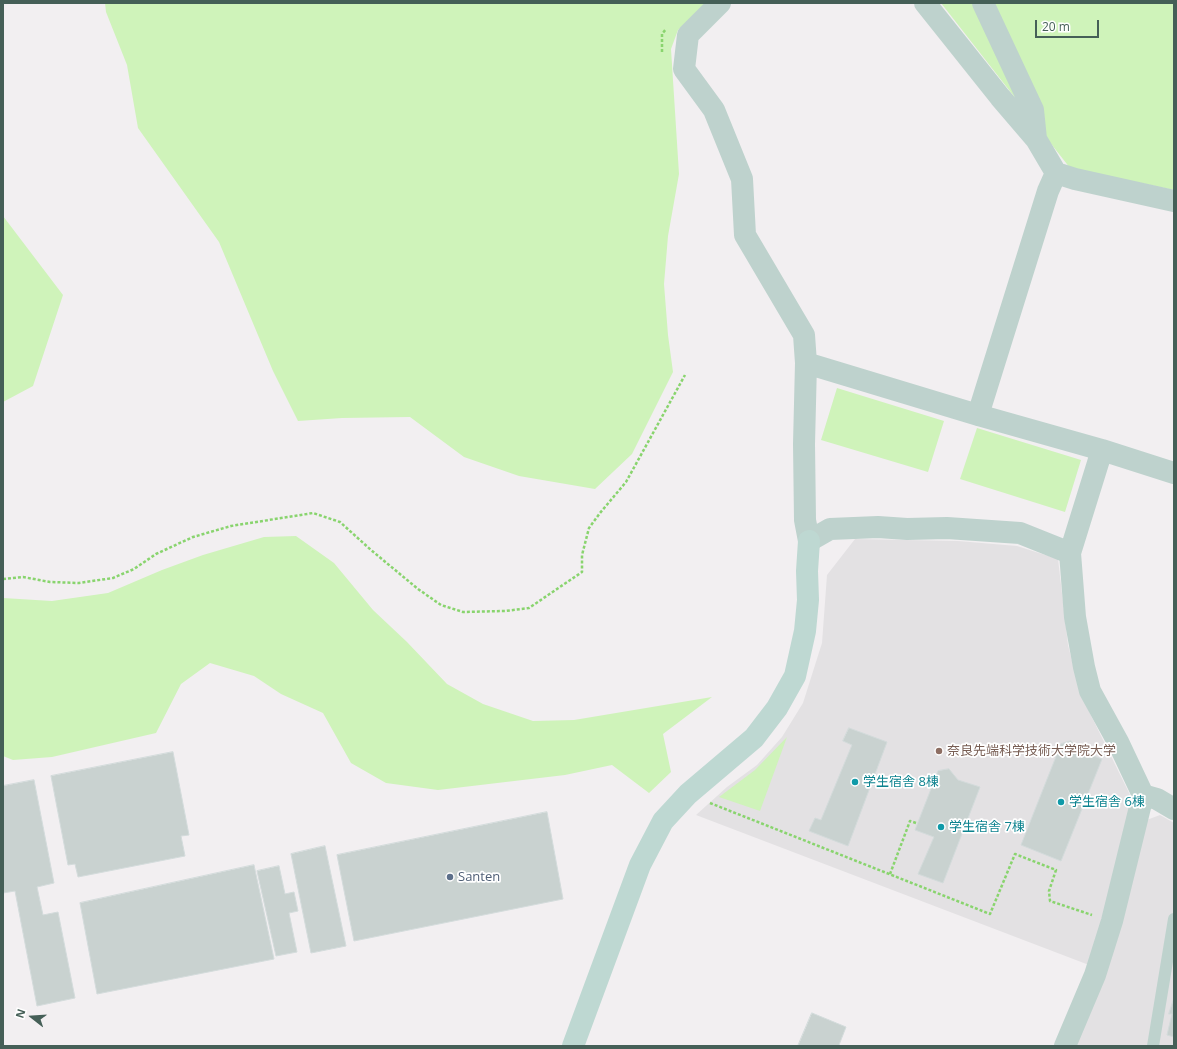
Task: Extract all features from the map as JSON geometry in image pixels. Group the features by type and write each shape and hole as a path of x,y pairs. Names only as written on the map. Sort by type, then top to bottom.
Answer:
{"street":[{"path":"573,1046 640,865 663,821 688,794 754,738 777,708 795,676 805,631 808,600 807,571 809,541 804,520 806,363 804,336 745,235 742,179 714,110 684,69 688,35 720,3"},
{"path":"925,3 1000,97 1036,139 1056,173 1075,179 1174,201"},
{"path":"983,3 1033,110 1036,139"},
{"path":"978,416 1048,191 1056,173"},
{"path":"806,363 978,416 1102,450 1174,473"},
{"path":"1065,1046 1095,975 1112,921 1143,795 1118,742 1090,691 1075,617 1070,553 1102,450"},
{"path":"809,541 830,529 878,527 907,529 947,528 1020,533 1070,553"},
{"path":"1143,795 1156,799 1174,809"}],"lane":[{"path":"1153,1046 1174,919"}],"path":[{"path":"3,579 23,577 50,582 79,582 113,578 134,568 156,554 193,537 231,526 313,513 340,522 418,589 441,605 463,612 528,608 582,572 582,556 589,528 626,482 685,374"},
{"path":"688,794 990,914 1015,854 1056,870 1049,891 1050,901 1112,921"},
{"path":"890,874 910,821 916,823"}],"shaded area":[{"name":"奈良先端科学技術大学院大学","path":"855,539 958,541 1017,546 1058,559 1068,645 1080,693 1134,803 1089,965 696,815 727,787 757,765 782,737 803,703 822,643 827,575"},
{"path":"1160,815 1174,823 1174,1046 1075,1046 1144,821"}],"green space":[{"path":"105,3 707,3 678,30 671,49 679,174 668,236 664,284 668,335 673,372 632,454 595,489 519,476 464,457 410,417 342,418 298,421 273,371 219,242 138,128 127,65 106,12"},
{"path":"941,3 1174,3 1174,190 1070,168"},
{"path":"3,216 63,295 33,386 3,402"},
{"path":"837,388 944,421 928,472 821,440"},
{"path":"977,428 1081,460 1065,512 960,479"},
{"path":"296,536 334,563 373,610 407,642 447,684 483,704 533,721 574,720 712,697 663,734 671,772 649,793 612,765 565,775 438,790 386,783 351,763 323,713 281,694 254,676 210,663 181,684 156,733 52,757 13,760 3,756 3,598 52,601 108,593 162,570 203,555 264,537"},
{"path":"787,737 760,811 719,797 755,770"}],"building":[{"name":"学生宿舎 8棟","path":"849,728 887,742 848,846 809,831 815,818 821,820 852,745 843,741"},
{"name":"学生宿舎 6棟","path":"1071,741 1079,751 1102,759 1061,861 1021,845 1061,744"},
{"path":"173,752 189,835 181,836 185,856 78,877 75,864 68,865 51,776"},
{"name":"学生宿舎 7棟","path":"949,769 958,780 980,787 943,883 918,874 934,837 915,830 938,771"},
{"path":"34,780 54,883 37,887 43,915 58,912 75,998 37,1006 15,891 3,893 3,786"},
{"name":"Santen","path":"547,812 563,899 354,941 337,855"},
{"path":"325,846 346,946 311,953 291,854"},
{"path":"254,865 274,959 97,994 80,903"},
{"path":"279,866 285,894 294,892 298,911 289,913 297,952 276,956 257,871"},
{"path":"1174,998 1174,1037 1167,1035 1172,1014 1169,1014"},
{"path":"812,1013 846,1027 839,1045 841,1046 798,1046"}],"place":[{"name":"奈良先端科学技術大学院大学","path":"939,751"},
{"name":"学生宿舎 8棟","path":"855,782"},
{"name":"学生宿舎 6棟","path":"1061,802"},
{"name":"学生宿舎 7棟","path":"941,827"},
{"name":"Santen","path":"450,877"}]}
